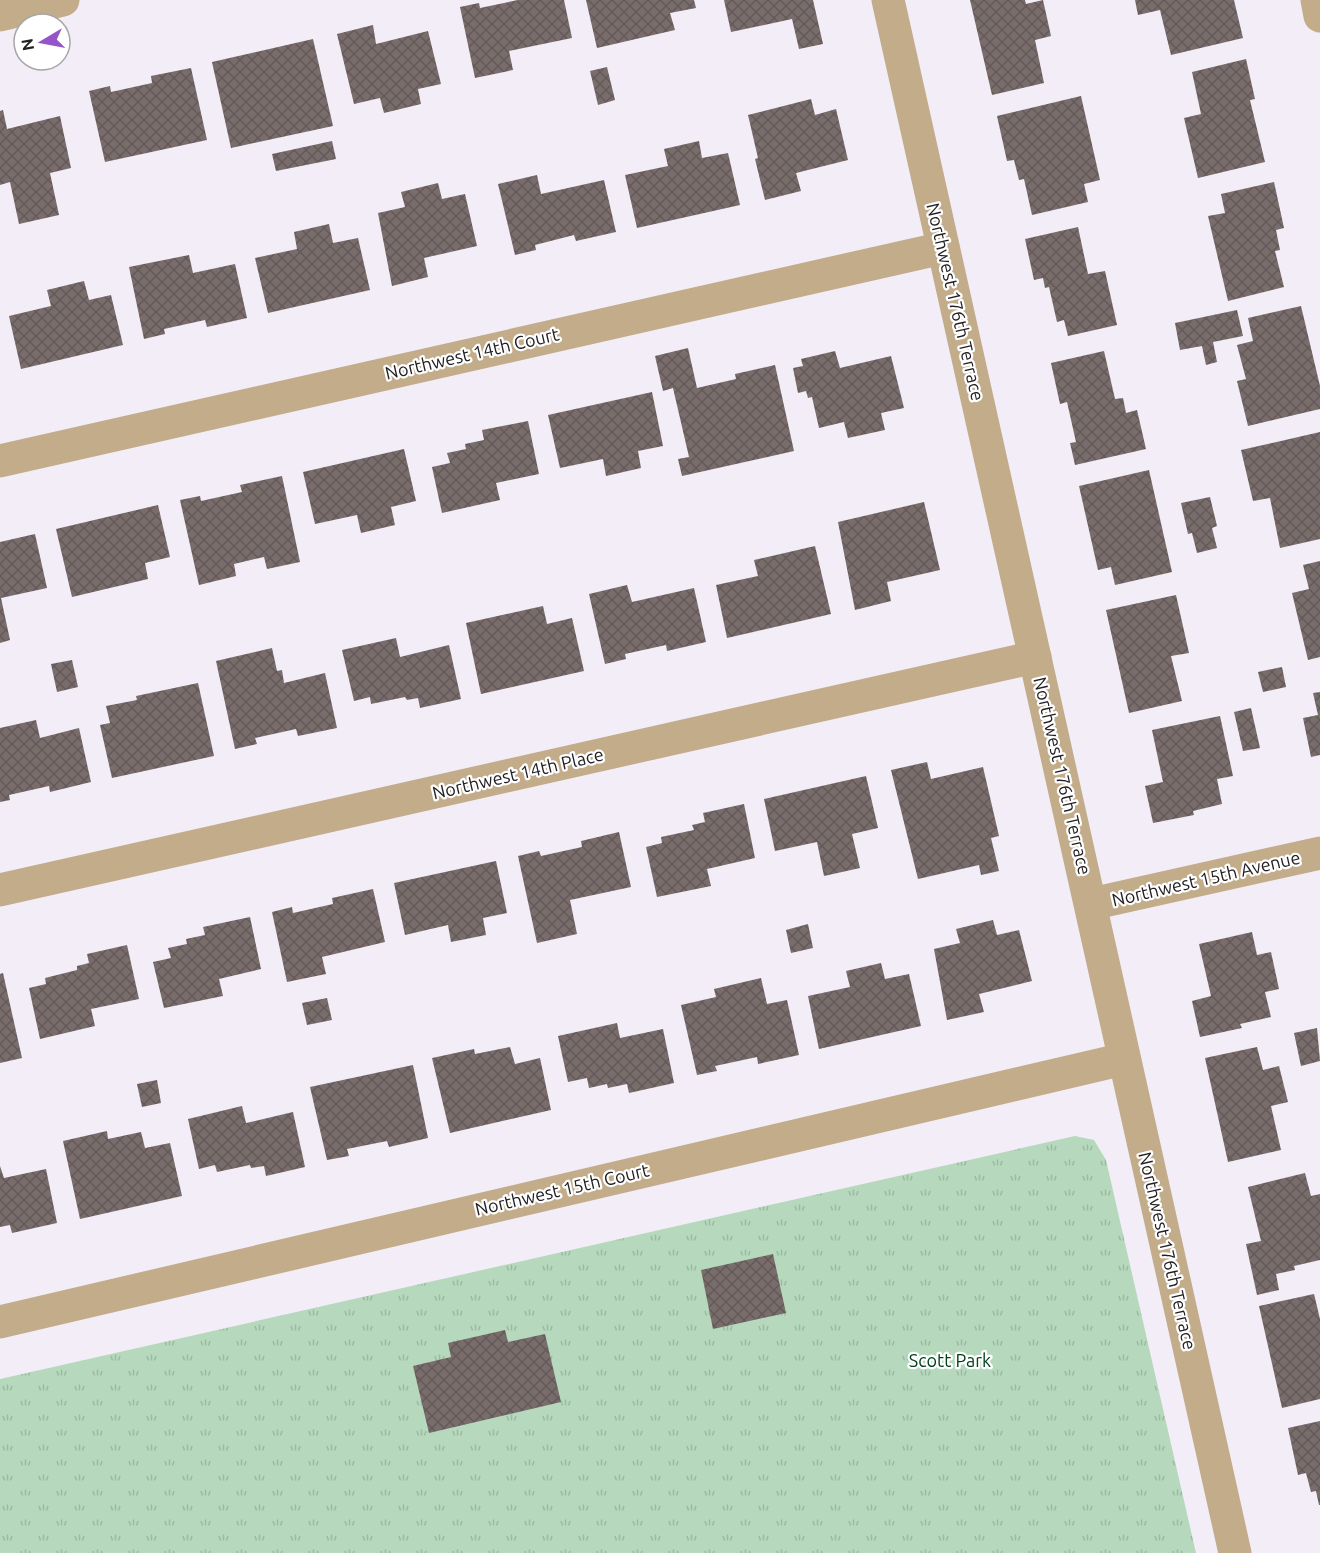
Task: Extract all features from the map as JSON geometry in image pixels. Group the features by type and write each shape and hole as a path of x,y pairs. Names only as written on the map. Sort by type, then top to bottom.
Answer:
{"street":[{"path":"0,15 63,0"},
{"name":"Northwest 176th Terrace","path":"888,0 1235,1553"},
{"path":"1317,0 1320,16"},
{"name":"Northwest 14th Court","path":"0,461 943,248"},
{"name":"Northwest 14th Place","path":"0,890 1035,657"},
{"name":"Northwest 15th Avenue","path":"1091,904 1320,853"},
{"name":"Northwest 15th Court","path":"0,1322 1124,1059"}],"green space":[{"name":"Scott Park","path":"1075,1136 1094,1140 1106,1160 1196,1553 0,1553 0,1379"}],"building":[{"path":"518,0 564,0 572,38 509,51 513,70 475,78 460,7 479,3 480,8"},
{"path":"586,0 694,0 696,8 670,13 675,30 597,48"},
{"path":"724,0 813,0 823,44 799,49 792,19 731,32"},
{"path":"970,0 1025,0 1026,4 1043,0 1051,36 1035,40 1044,83 992,95"},
{"path":"1135,0 1234,0 1243,38 1171,55 1160,10 1138,15"},
{"path":"373,25 376,44 428,31 441,84 418,89 421,104 384,113 380,98 354,104 337,34"},
{"path":"313,39 333,126 231,148 212,62"},
{"path":"1246,59 1255,99 1250,100 1265,162 1198,178 1184,118 1201,114 1192,72"},
{"path":"607,67 615,100 598,105 590,71"},
{"path":"191,68 207,140 105,162 89,91 110,86 111,92 152,83 151,76"},
{"path":"1081,96 1100,180 1084,184 1088,202 1032,215 1024,179 1019,180 1014,160 1007,161 997,116"},
{"path":"811,99 815,115 836,109 848,160 796,173 801,191 765,200 748,115"},
{"path":"3,110 7,129 60,116 71,168 50,173 59,215 19,224 10,182 0,185 0,111"},
{"path":"332,141 336,159 276,171 272,154"},
{"path":"699,141 702,158 728,153 740,205 637,228 625,175 668,166 664,149"},
{"path":"537,175 541,194 604,180 616,232 576,241 574,235 535,245 536,250 515,255 498,184"},
{"path":"1274,182 1284,228 1276,230 1280,250 1275,251 1284,287 1228,301 1208,216 1225,213 1221,194"},
{"path":"438,183 442,199 465,194 477,246 424,258 428,277 392,286 378,213 405,207 401,192"},
{"path":"329,224 333,243 358,238 370,290 268,313 255,258 297,249 294,232"},
{"path":"1078,227 1088,274 1105,271 1117,325 1068,336 1064,320 1057,322 1049,287 1045,288 1043,278 1034,280 1025,239"},
{"path":"189,255 193,273 235,264 247,318 207,327 205,320 164,329 165,334 144,339 129,267"},
{"path":"84,281 89,300 111,295 123,345 21,369 9,316 51,306 47,290"},
{"path":"1301,306 1320,386 1320,409 1248,426 1237,381 1246,379 1237,345 1253,341 1248,318"},
{"path":"1237,310 1243,336 1213,342 1217,362 1206,365 1202,346 1180,350 1175,323"},
{"path":"688,348 697,388 736,379 735,374 775,365 794,451 682,476 678,459 689,457 673,388 663,391 655,356"},
{"path":"835,351 840,368 891,356 904,408 881,413 885,430 848,438 844,422 819,428 812,397 808,398 806,391 798,393 793,368 803,366 801,359"},
{"path":"1104,351 1115,399 1123,398 1126,413 1137,410 1146,449 1075,465 1070,443 1076,442 1067,402 1060,404 1051,363"},
{"path":"652,392 663,446 638,451 641,468 606,476 603,459 560,468 548,415"},
{"path":"528,421 539,474 496,483 500,500 442,513 432,467 450,463 447,453 466,449 465,444 484,440 482,430"},
{"path":"1320,432 1320,539 1280,548 1270,498 1253,501 1241,450"},
{"path":"404,449 416,501 391,507 395,525 361,533 357,515 315,524 303,472"},
{"path":"1149,470 1172,572 1115,585 1111,567 1098,570 1079,486"},
{"path":"282,476 300,562 267,569 264,557 234,564 236,576 199,585 180,500 200,496 201,501 242,492 240,485"},
{"path":"1210,497 1217,526 1212,528 1217,548 1197,553 1192,533 1188,534 1181,503"},
{"path":"924,502 940,570 887,582 891,601 855,610 838,522"},
{"path":"158,505 170,557 145,563 148,579 72,597 56,529"},
{"path":"35,534 47,588 1,598 10,640 0,643 0,542"},
{"path":"815,546 831,614 727,638 716,585 758,576 754,560"},
{"path":"1320,561 1320,657 1308,660 1292,593 1309,589 1303,565"},
{"path":"627,585 632,602 694,588 706,642 667,651 666,645 625,654 626,659 605,664 589,594"},
{"path":"1176,595 1189,653 1171,656 1182,701 1129,713 1106,610"},
{"path":"543,606 547,624 572,618 584,671 481,694 466,623"},
{"path":"396,638 400,657 449,645 461,699 420,708 418,698 407,700 405,697 371,704 370,697 354,701 342,650"},
{"path":"272,648 277,671 282,670 284,683 325,673 337,728 298,736 296,729 255,738 257,744 235,749 216,661"},
{"path":"72,660 78,687 57,692 51,664"},
{"path":"1282,667 1286,687 1263,692 1258,672"},
{"path":"198,683 214,756 112,778 100,725 110,723 106,706 137,700 136,696"},
{"path":"1320,692 1320,755 1311,757 1303,718 1318,715 1313,693"},
{"path":"1251,708 1260,748 1243,751 1234,712"},
{"path":"1220,716 1233,776 1217,779 1222,804 1193,811 1194,815 1153,823 1145,786 1163,782 1152,730"},
{"path":"36,720 40,738 79,728 91,782 50,792 49,786 9,795 10,800 0,802 0,728"},
{"path":"927,762 931,779 983,767 999,836 991,838 999,871 981,875 979,865 918,879 891,770"},
{"path":"866,776 878,828 852,834 860,868 824,876 817,842 775,851 764,799"},
{"path":"744,804 755,858 707,869 711,886 657,897 646,847 662,843 661,837 694,830 692,825 705,822 703,813"},
{"path":"619,832 631,887 570,900 577,934 537,943 518,856 539,851 541,856 582,847 581,841"},
{"path":"496,861 507,913 483,918 486,935 451,942 448,925 405,935 394,883"},
{"path":"373,889 385,942 322,957 326,974 287,982 272,912 292,907 293,913 333,904 332,898"},
{"path":"250,917 261,969 219,979 223,996 164,1008 153,962 171,958 168,948 187,944 186,939 205,935 203,927"},
{"path":"993,920 997,935 1019,930 1032,981 979,994 984,1012 947,1020 934,949 960,943 956,929"},
{"path":"808,924 813,948 791,953 786,930"},
{"path":"1252,932 1257,955 1271,952 1279,989 1265,992 1271,1017 1240,1024 1242,1028 1200,1037 1192,1001 1211,996 1199,944"},
{"path":"127,945 139,999 91,1009 95,1026 40,1039 29,988 46,984 45,978 77,970 77,966 89,963 87,954"},
{"path":"881,963 885,979 909,974 921,1026 819,1049 808,996 850,987 846,971"},
{"path":"3,973 22,1058 0,1063 0,974"},
{"path":"761,978 767,1004 787,1000 799,1055 758,1064 757,1057 715,1066 717,1071 697,1075 681,1005 716,997 714,989"},
{"path":"327,998 332,1020 307,1025 302,1003"},
{"path":"617,1023 620,1038 663,1029 674,1083 629,1093 627,1084 608,1088 607,1084 589,1088 587,1078 568,1082 558,1036"},
{"path":"1317,1028 1320,1061 1301,1066 1294,1033"},
{"path":"510,1047 515,1064 540,1058 551,1110 450,1133 432,1058 474,1049 475,1054"},
{"path":"1257,1047 1263,1070 1279,1066 1288,1102 1271,1106 1281,1150 1228,1162 1205,1058"},
{"path":"413,1065 428,1138 389,1147 387,1141 347,1149 349,1156 327,1160 310,1087"},
{"path":"157,1080 161,1103 142,1107 137,1084"},
{"path":"242,1106 246,1123 293,1112 305,1167 266,1176 264,1166 251,1168 250,1165 217,1172 215,1165 199,1169 188,1119"},
{"path":"107,1131 108,1139 141,1132 145,1148 170,1143 182,1196 80,1219 63,1141"},
{"path":"0,1166 4,1178 46,1169 57,1223 12,1233 10,1225 0,1227"},
{"path":"1305,1173 1311,1196 1320,1194 1320,1260 1294,1266 1295,1270 1276,1274 1279,1290 1257,1295 1246,1244 1261,1241 1248,1187"},
{"path":"773,1254 786,1313 713,1329 701,1270"},
{"path":"1314,1294 1320,1319 1320,1399 1282,1408 1259,1306"},
{"path":"505,1330 508,1342 545,1334 561,1402 429,1433 413,1366 451,1357 448,1343"},
{"path":"1320,1421 1319,1505 1316,1491 1311,1492 1306,1473 1298,1475 1288,1428"}]}
